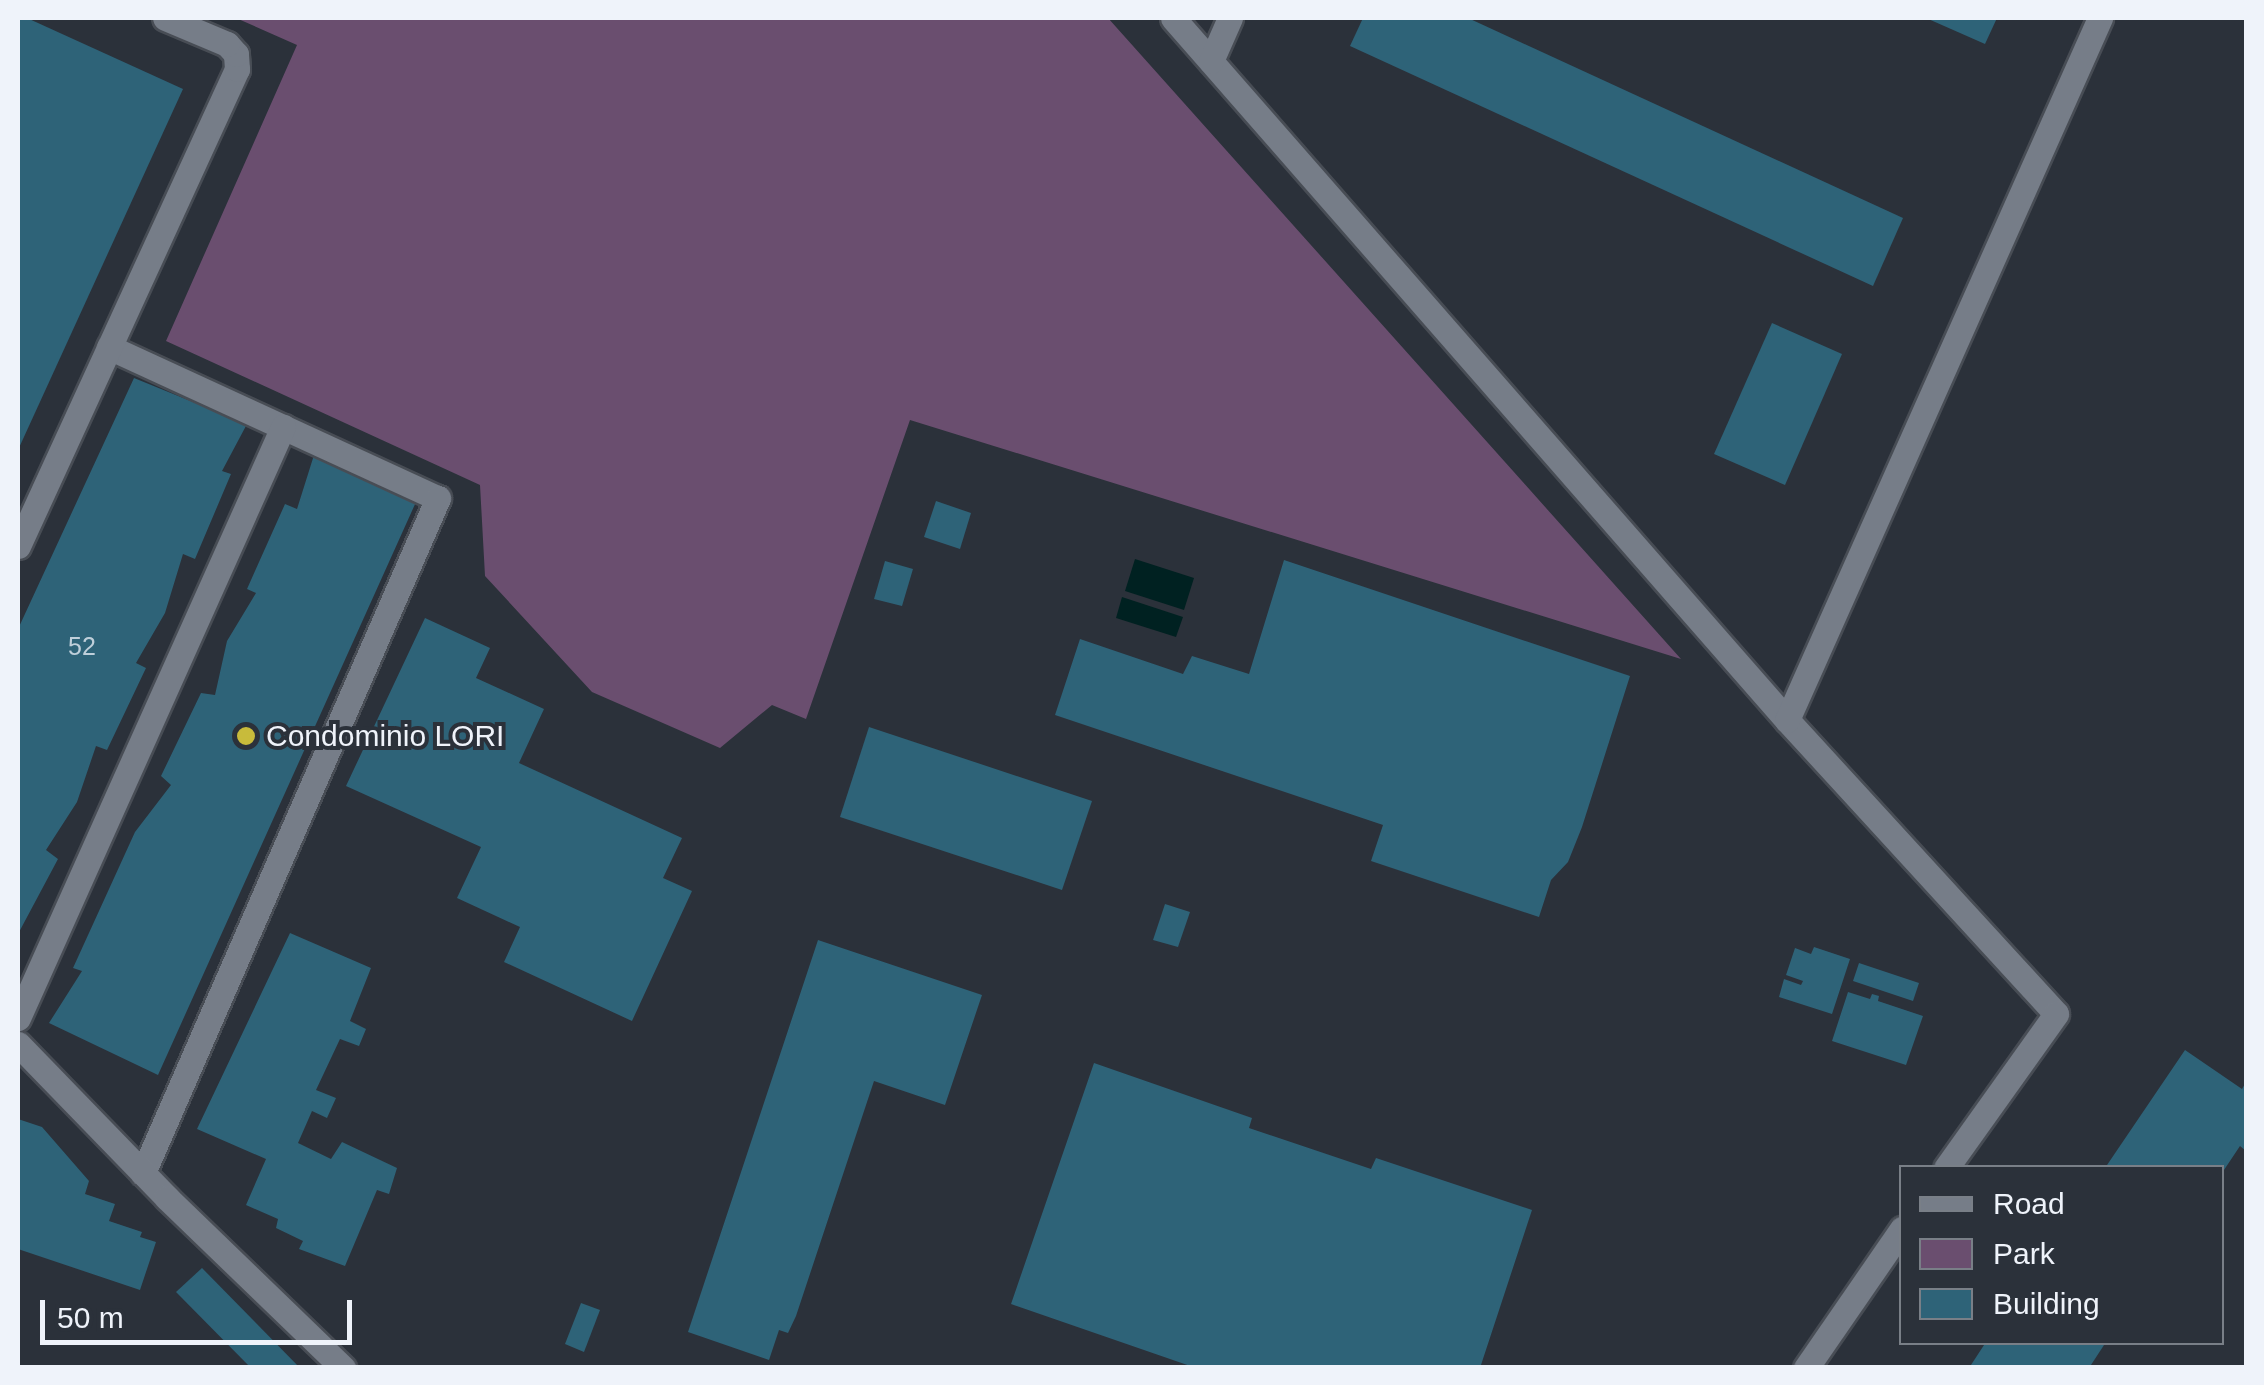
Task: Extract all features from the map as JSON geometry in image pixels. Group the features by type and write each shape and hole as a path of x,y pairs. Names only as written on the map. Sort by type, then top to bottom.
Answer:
{"street":[{"path":"18,546 237,69 236,54 227,44 165,18"},
{"path":"1173,18 1786,720 2056,1014 1948,1165"},
{"path":"1211,61 1230,18"},
{"path":"1786,720 2100,18"},
{"path":"109,347 438,498 143,1173"},
{"path":"18,1018 283,426"},
{"path":"18,1044 143,1173 343,1368"},
{"path":"1806,1368 1899,1233"}],"green space":[{"path":"236,18 1108,18 1681,659 910,420 806,719 772,705 720,748 592,692 485,576 480,485 166,341 297,45"}],"shaded area":[{"path":"1135,559 1194,578 1184,610 1125,591"},
{"path":"1122,597 1183,617 1176,637 1116,618"}],"building":[{"path":"18,18 27,18 183,89 18,450"},
{"path":"1363,18 1468,18 1903,218 1873,286 1350,46"},
{"path":"1926,18 1997,18 1985,44"},
{"path":"1772,323 1842,354 1785,485 1714,454"},
{"path":"134,378 247,424 222,471 231,474 195,559 183,554 165,613 136,663 146,668 107,750 96,746 77,802 46,850 58,859 18,934 18,629"},
{"name":"Condominio LORI","path":"314,455 416,502 158,1075 49,1023 82,971 73,968 135,832 171,785 161,776 201,693 215,695 227,641 256,593 247,589 285,504 297,509"},
{"path":"936,501 971,513 960,549 924,537"},
{"path":"1284,560 1630,676 1582,827 1568,862 1551,880 1539,917 1371,861 1383,825 1055,715 1080,639 1183,674 1192,656 1249,674"},
{"path":"885,561 913,569 902,606 874,599"},
{"path":"425,618 490,648 476,678 544,709 519,763 682,838 663,878 692,891 632,1021 504,962 520,927 457,898 481,847 346,786"},
{"path":"869,727 1092,801 1062,890 840,817"},
{"path":"1165,904 1190,912 1178,947 1153,940"},
{"path":"290,933 371,968 350,1021 366,1029 359,1046 340,1039 316,1090 336,1098 327,1118 312,1111 298,1143 331,1159 342,1142 397,1168 389,1194 377,1190 345,1266 299,1249 303,1241 276,1228 278,1219 246,1205 266,1159 197,1129"},
{"path":"818,940 982,995 945,1105 874,1081 796,1316 788,1333 779,1330 769,1360 688,1332"},
{"path":"1814,947 1850,959 1832,1014 1779,997 1784,979 1801,985 1803,981 1786,975 1795,948 1811,954"},
{"path":"1859,963 1919,983 1913,1001 1853,981"},
{"path":"1848,992 1870,999 1872,994 1879,996 1878,1001 1923,1016 1906,1065 1832,1041"},
{"path":"2185,1050 2242,1089 2246,1082 2246,1151 2240,1146 2224,1170 2224,1165 2107,1165"},
{"path":"1094,1063 1252,1118 1249,1128 1371,1169 1376,1158 1532,1210 1480,1368 1196,1368 1011,1304"},
{"path":"18,1119 42,1127 89,1181 85,1194 115,1204 109,1221 142,1232 140,1237 156,1242 140,1290 18,1249"},
{"path":"202,1268 300,1368 251,1368 176,1292"},
{"path":"581,1303 600,1310 584,1352 565,1344"},
{"path":"1984,1345 2104,1345 2089,1368 1969,1368"}],"place":[{"name":"Condominio LORI","path":"246,736"}]}
